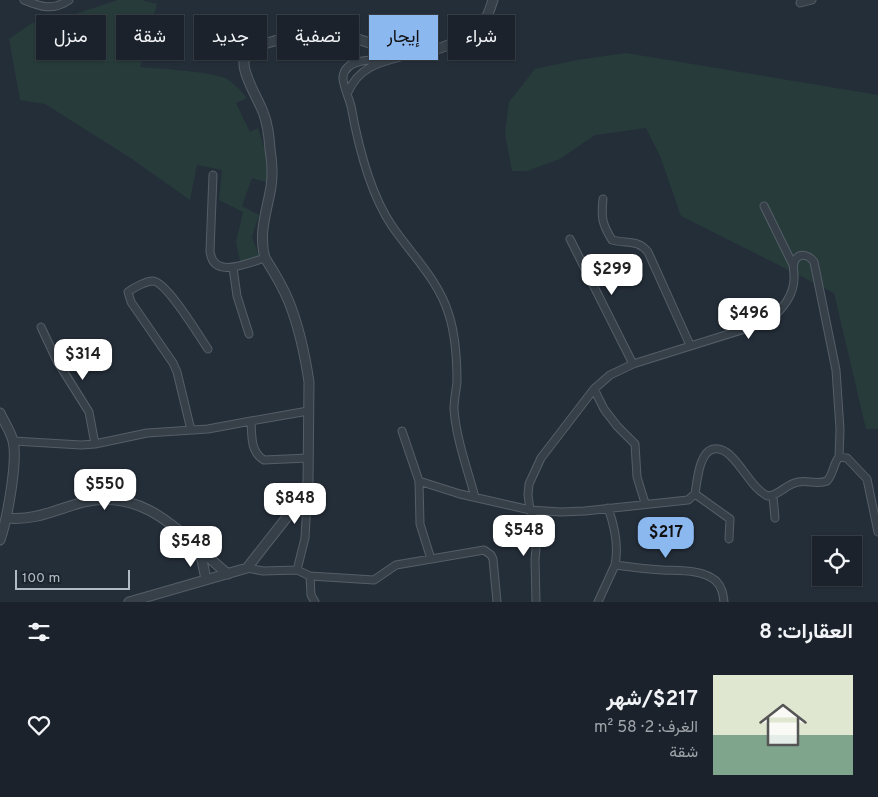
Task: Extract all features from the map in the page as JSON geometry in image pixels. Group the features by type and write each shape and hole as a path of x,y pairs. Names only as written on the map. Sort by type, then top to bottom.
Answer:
{"street":[{"path":"24,0 54,8 69,0"},
{"path":"438,48 456,42 482,25 493,0"},
{"path":"800,3 812,0"},
{"path":"298,570 305,538 308,483 309,382 298,329 289,302 265,258 262,230 271,184 272,164 268,130 263,112 243,63 249,51 264,44 323,33 342,35 369,43"},
{"path":"384,61 365,60 347,68 343,76 362,158 380,204 391,225 420,262 437,289 449,314 457,361 454,407 456,422 460,445 475,497"},
{"path":"348,92 362,72 387,60"},
{"path":"213,175 210,256 212,261 217,266 223,268 233,268 265,258"},
{"path":"603,199 602,223 607,232 612,240 643,245 648,252 690,345"},
{"path":"536,602 535,560 538,525 530,510 529,484 541,458 594,389 610,375 633,364 757,326 782,310 789,299 794,284 793,265 764,206"},
{"path":"570,239 633,364"},
{"path":"419,481 460,494 530,510 562,512 688,500 695,494 704,456 713,449 720,449 731,456 758,490 764,494 773,496 791,484 798,482 814,484 827,481 834,471 836,461 840,457 836,370 814,262 810,256 802,255 796,258 793,265"},
{"path":"233,268 238,296 249,334"},
{"path":"191,430 177,372 167,354 131,302 128,292 149,282 159,283 170,294 208,349"},
{"path":"41,327 61,367 89,412 95,444"},
{"path":"594,389 604,409 617,426 635,444 637,478 645,503"},
{"path":"13,441 81,445 95,444 147,433 191,430 308,412"},
{"path":"0,413 13,441 14,457 0,540"},
{"path":"252,421 254,448 264,460 308,458"},
{"path":"402,431 419,481 420,524 431,560"},
{"path":"840,457 847,458 867,479 878,532"},
{"path":"248,568 294,508 308,483"},
{"path":"695,494 730,518 729,539"},
{"path":"773,496 775,518"},
{"path":"3,518 21,520 34,518 84,502 104,499 122,500 153,511 175,527 228,574"},
{"path":"598,602 615,565 617,544 615,529 608,508"},
{"path":"129,602 248,568 264,571 298,570 310,576 374,580 396,565 480,550 488,552 493,559 497,602"},
{"path":"200,551 206,579"},
{"path":"615,565 696,573 708,576 722,588 724,602"},
{"path":"310,576 311,595 315,602"}],"green space":[{"path":"118,0 142,0 157,4 154,15 116,15 116,60 142,60 140,67 198,72 219,76 233,83 247,98 236,103 250,132 258,128 267,156 268,183 252,178 242,206 259,215 252,237 259,256 240,261 236,242 243,212 219,200 222,170 197,165 190,200 132,159 45,104 20,100 9,39 32,23 36,22 36,60 106,60 106,15 72,15"},
{"path":"626,53 878,95 878,429 866,429 834,293 681,216 660,156 646,128 595,135 560,159 527,171 512,171 505,133 509,102 535,69 577,60"}]}
